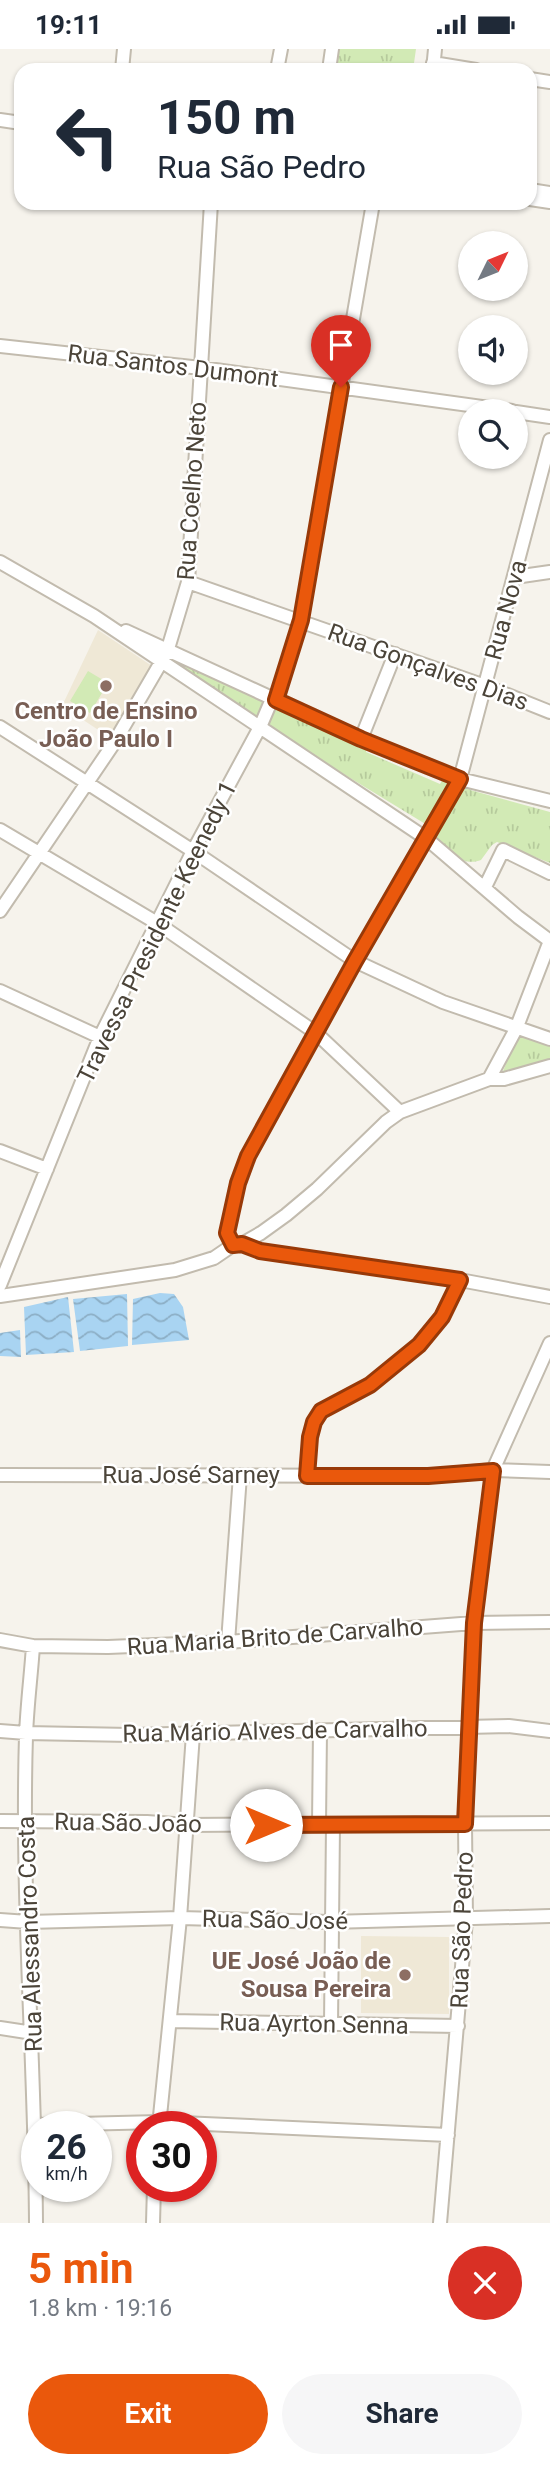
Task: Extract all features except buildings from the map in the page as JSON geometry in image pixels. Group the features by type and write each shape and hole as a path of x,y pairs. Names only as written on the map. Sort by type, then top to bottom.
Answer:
{"street":[{"name":"Rua Coelho Neto","path":"0,911 114,743 164,657 188,582 211,210"},
{"path":"337,387 365,210"},
{"path":"337,387 372,210"},
{"name":"Rua Santos Dumont","path":"0,346 201,368 458,404"},
{"name":"Travessa Presidente Keenedy 1","path":"0,1285 100,1037 193,851 260,727 272,698 297,619 337,387"},
{"name":"Rua Santos Dumont","path":"528,414 550,417"},
{"name":"Rua Nova","path":"238,1245 227,1233 238,1183 248,1156 355,961 460,779 550,440"},
{"path":"0,562 164,657 260,727 427,839 550,941 516,1028 489,1079"},
{"path":"515,577 550,572"},
{"name":"Rua Gonçalves Dias","path":"188,582 485,686 550,712"},
{"path":"361,739 395,654"},
{"path":"164,657 272,698 361,739 460,779 550,801"},
{"path":"0,727 193,851 355,961 443,1002 550,1039"},
{"path":"0,829 157,923 316,1033 400,1112"},
{"path":"485,887 503,850 550,873"},
{"path":"0,991 100,1037"},
{"path":"0,1296 175,1270 214,1258 261,1233 303,1202 386,1122 400,1112 489,1079 504,1079 550,1066"},
{"path":"0,1151 47,1169"},
{"path":"238,1245 260,1251 460,1280 550,1297"},
{"path":"307,1476 310,1437 314,1422 321,1411 370,1385 419,1345 442,1317 460,1280"},
{"name":"Rua São Pedro","path":"440,2223 466,1920 465,1824 474,1623 493,1471 550,1343"},
{"name":"Rua José Sarney","path":"0,1475 428,1476 493,1471 550,1472"},
{"path":"228,1642 240,1475"},
{"name":"Rua Maria Brito de Carvalho","path":"0,1640 33,1646 108,1647 228,1642 474,1623 550,1622"},
{"name":"Rua Alessandro Costa","path":"33,1646 26,1733 25,1822 36,2111"},
{"name":"Rua Mário Alves de Carvalho","path":"0,1731 193,1734 509,1726 550,1731"},
{"path":"319,1824 320,1731"},
{"path":"160,2111 180,1918 193,1734"},
{"name":"Rua São João","path":"0,1821 146,1822 187,1825 550,1823"},
{"path":"331,2024 333,1825"},
{"name":"Rua São José","path":"0,1920 28,1922 180,1918 330,1922 550,1916"},
{"name":"Rua Ayrton Senna","path":"170,2021 458,2026"},
{"path":"0,2028 33,2033"},
{"path":"217,2126 448,2136"},
{"name":"Rua Alessandro Costa","path":"36,2202 36,2223"},
{"path":"153,2223 154,2202"}],"shaded area":[{"name":"Centro de Ensino João Paulo I","path":"98,630 152,666 109,737 62,706"},
{"name":"UE José João de Sousa Pereira","path":"361,1936 449,1937 449,2014 361,2013"}],"green space":[{"path":"338,49 416,49 414,63 336,63"},
{"path":"172,658 268,700 257,720 169,664"},
{"path":"88,671 108,683 90,713 70,701"},
{"path":"277,706 368,745 366,752 440,784 444,777 452,782 427,825 265,726"},
{"path":"462,782 473,783 470,790 550,812 550,863 497,842 481,860 474,862 454,857 442,848 434,837"},
{"path":"516,1038 550,1044 550,1059 502,1074"}],"water":[{"path":"160,1293 174,1294 183,1307 189,1340 132,1345 133,1299"},
{"path":"127,1294 128,1346 80,1351 73,1299"},
{"path":"68,1297 74,1352 26,1355 24,1307"},
{"path":"20,1330 21,1357 0,1356 0,1333"}],"place":[{"name":"Centro de Ensino João Paulo I","path":"106,686"},
{"name":"UE José João de Sousa Pereira","path":"405,1975"}],"route":[{"path":"266,1825 465,1824 474,1623 493,1471 428,1476 307,1476 310,1437 314,1422 321,1411 385,1375 419,1345 442,1317 460,1280 260,1251 242,1244 233,1245 227,1233 238,1183 248,1156 355,961 460,779 361,739 276,700 301,620 341,387"}]}
